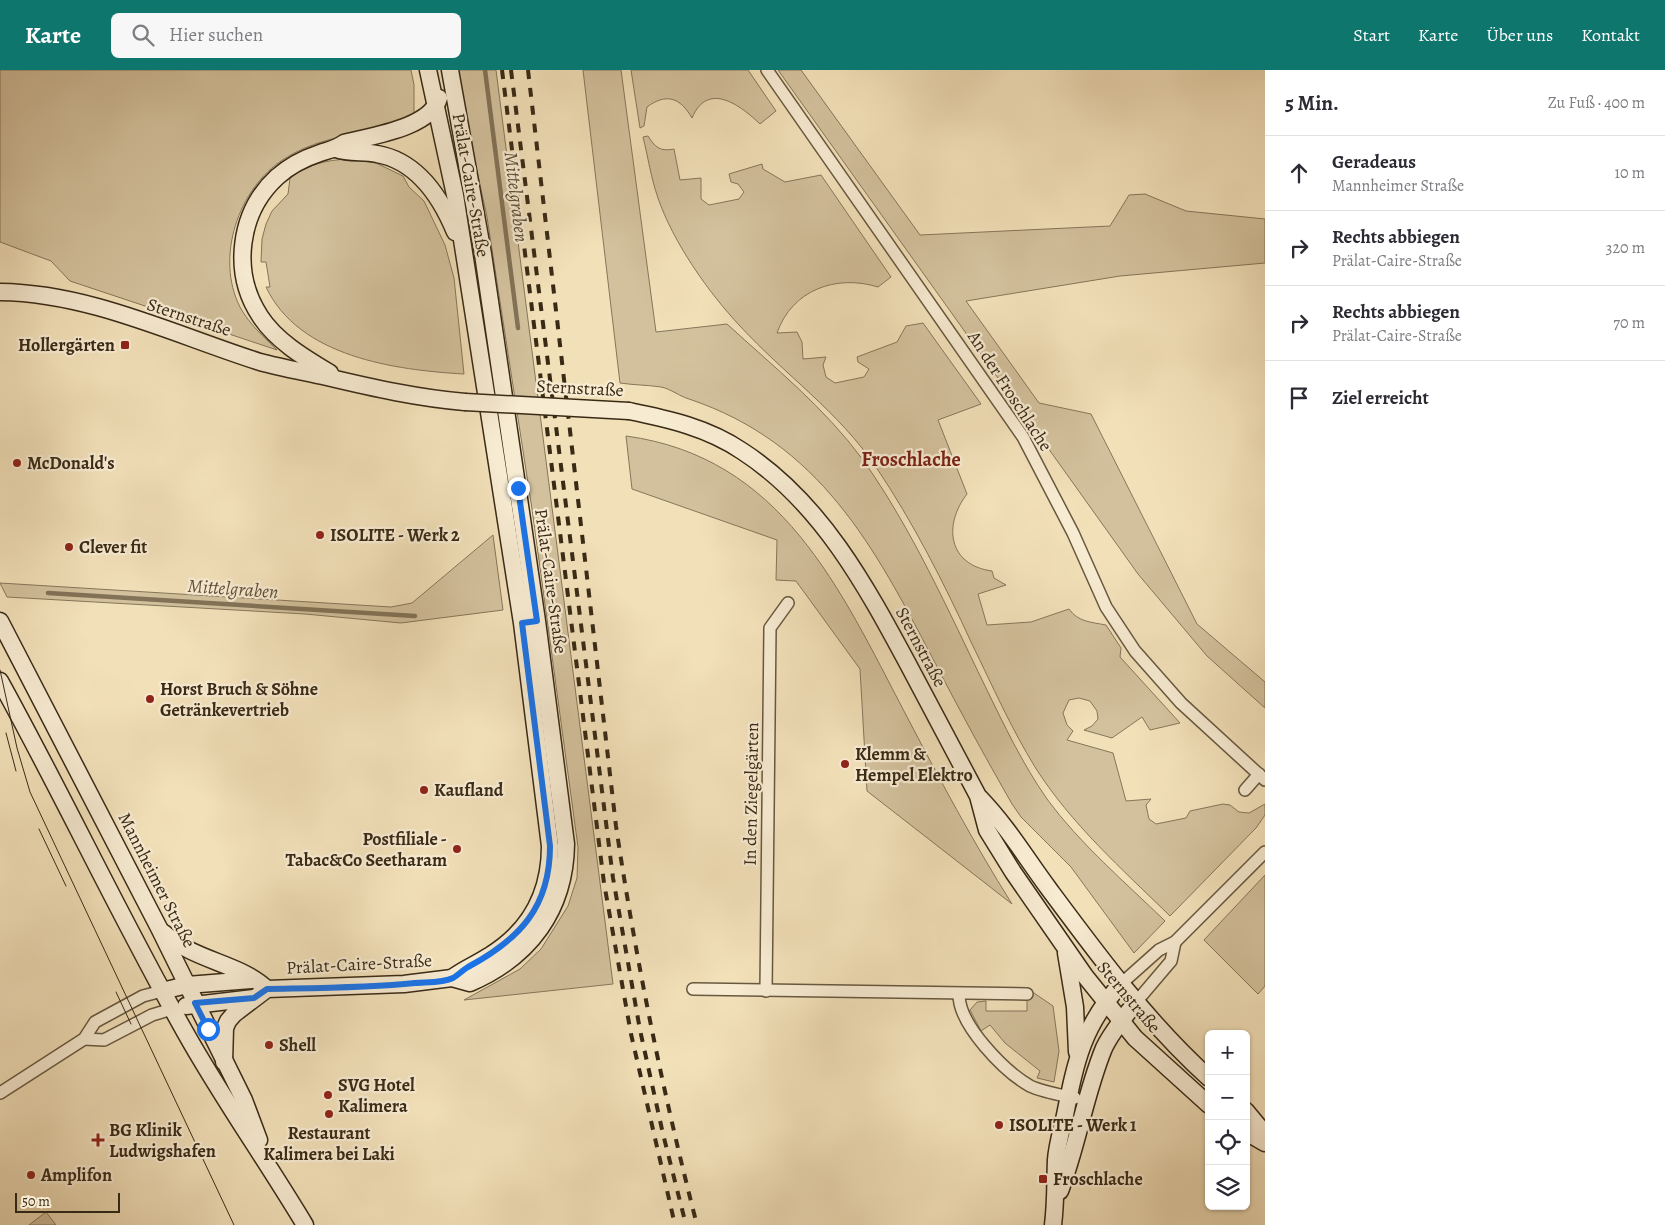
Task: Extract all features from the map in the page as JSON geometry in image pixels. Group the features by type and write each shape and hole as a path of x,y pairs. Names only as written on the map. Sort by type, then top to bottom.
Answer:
{"street":[{"name":"Prälat-Caire-Straße","path":"428,70 455,195 464,256 510,489"},
{"path":"345,381 308,360 286,344 260,316 248,292 242,264 242,244 247,221 261,194 278,176 300,162 336,149 344,142 407,126 429,114 437,107 443,86 441,70"},
{"name":"Prälat-Caire-Straße","path":"162,991 187,985 404,984 452,978 470,983 511,959 535,936 554,904 560,888 566,866 566,844 510,489 483,254 450,70"},
{"name":"An der Froschlache","path":"766,70 1023,437 1073,533 1106,607 1134,651 1180,703 1262,777 1245,790"},
{"path":"336,149 347,153 359,151 379,154 395,160 417,174 439,198 464,256"},
{"name":"Sternstraße","path":"0,292 28,292 77,301 262,362 428,398 465,402 629,411 668,418 710,433 749,455 792,490 813,512 845,555 879,611 978,796 987,830 1017,880 1066,950 1121,1021 1155,1058 1205,1102"},
{"name":"In den Ziegelgärten","path":"766,991 770,628 788,603"},
{"name":"Mannheimer Straße","path":"0,621 159,928 244,1100 268,1162"},
{"name":"Mannheimer Straße","path":"0,681 172,1009 230,1108 268,1162 305,1225"},
{"name":"Sternstraße","path":"978,796 1002,821 1061,905 1158,1028 1206,1075"},
{"path":"1053,1225 1057,1197 1056,1159 1077,1062 1092,1020 1105,1001 1122,983 1159,950 1175,942 1265,852"},
{"path":"159,928 175,943 262,985"},
{"path":"1057,1197 1071,1164 1086,1100 1105,1047 1121,1021 1171,961 1175,942"},
{"path":"1066,950 1075,1007 1077,1062"},
{"name":"Prälat-Caire-Straße","path":"172,1009 195,1003 254,998 262,985"},
{"path":"693,989 959,995 1027,994"},
{"path":"0,1093 84,1039 95,1022 143,996 162,991"},
{"path":"959,995 959,1005 976,1035 1010,1072 1031,1086 1086,1100"},
{"path":"224,1062 228,1021 254,998"},
{"path":"84,1039 104,1040 152,1015 172,1009"},
{"path":"230,1108 244,1100"},
{"path":"1250,1116 1265,1134"},
{"path":"1250,1135 1265,1144"}],"shaded area":[{"path":"0,70 411,70 414,85 414,116 304,148 284,159 254,187 243,206 235,226 231,246 230,267 233,288 240,307 257,330 277,350 70,281 51,261 0,242"},
{"path":"455,70 496,70 613,984 464,1000 520,969 541,949 568,906 577,878 578,847 532,509 487,217"},
{"path":"583,70 621,70 656,332 727,324 816,405 863,460 898,514 943,599 1021,758 1047,799 1074,832 1103,862 1165,921 1134,953 1071,867 1021,817 1012,804 889,578 865,539 838,503 808,471 774,442 735,418 665,388 620,383"},
{"path":"631,70 748,70 776,111 760,124 734,104 716,98 707,100 699,107 692,118 683,105 672,99 666,99 647,107 644,126 640,128"},
{"path":"778,70 801,70 920,235 1110,226 1129,195 1145,194 1186,211 1265,219 1265,263 1120,276 966,301 1039,403 1091,414 1197,624 1265,682 1265,708 1207,656 1138,574"},
{"path":"648,136 658,148 665,150 674,149 680,180 701,178 701,199 709,205 739,199 744,192 738,184 731,182 729,174 762,164 763,169 785,182 821,175 891,277 878,287 862,283 847,283 817,289 804,296 793,306 784,318 777,333 797,332 802,342 803,359 826,357 823,365 826,377 835,383 864,377 869,369 858,362 857,357 897,342 906,326 923,323 981,404 938,420 967,494 959,506 953,530 954,542 958,552 966,561 977,567 992,571 994,578 1006,585 978,594 987,625 1031,622 1069,609 1076,617 1106,625 1121,648 1120,657 1180,723 1150,730 1142,717 1112,738 1084,730 1092,726 1098,719 1097,711 1090,701 1079,698 1069,700 1063,713 1067,725 1073,731 1067,740 1113,753 1126,801 1151,799 1146,805 1149,819 1156,824 1186,818 1190,811 1223,804 1230,805 1239,812 1249,813 1265,804 1265,815 1256,828 1170,916 1081,827 1049,788 1035,767 994,691 927,553 903,509 876,467 845,428 757,344 728,313 693,266 673,232 658,198 643,137"},
{"path":"349,159 376,163 403,176 409,187 424,201 445,245 454,278 464,374 409,369 380,363 352,355 325,344 301,330 281,311 266,287 270,287 266,262 261,262 262,239 272,211 288,194 290,178 304,169 318,164 333,160"},
{"path":"626,436 680,449 726,471 766,500 800,536 829,576 856,620 957,810 1012,904 867,791 860,669 796,581 776,580 777,540 632,489"},
{"path":"493,535 503,610 401,623 305,614 7,597 0,583 391,607 412,603"},
{"path":"1265,875 1265,986 1258,994 1204,940"},
{"path":"1031,991 1053,1006 1059,1051 1054,1082 1037,1078 1040,1071 1005,1043 990,1025 981,1031 970,1010 977,1002 986,1001 986,1011 1027,1011 1027,994"},
{"path":"46,1212 56,1225 29,1225"}],"waterway":[{"name":"Mittelgraben","path":"485,70 518,328"},
{"name":"Mittelgraben","path":"48,593 415,616"}],"tram line":[{"path":"0,670 17,748 30,792 234,1225"},
{"path":"6,733 16,771"},
{"path":"39,829 66,886"},
{"path":"116,992 131,1024"}],"railway":[{"path":"502,70 604,883 631,1034 675,1225"},
{"path":"511,70 613,878 640,1030 686,1225"},
{"path":"528,70 616,826 632,927 651,1027 697,1225"}],"place":[{"name":"Hollergärten","path":"125,345"},
{"name":"McDonald's","path":"17,463"},
{"name":"ISOLITE - Werk 2","path":"320,535"},
{"name":"Clever fit","path":"69,547"},
{"name":"Horst Bruch & Söhne Getränkevertrieb","path":"150,699"},
{"name":"Klemm & Hempel Elektro","path":"845,764"},
{"name":"Kaufland","path":"424,790"},
{"name":"Postfiliale - Tabac&Co Seetharam","path":"457,849"},
{"name":"Shell","path":"269,1045"},
{"name":"SVG Hotel Kalimera","path":"328,1095"},
{"name":"Restaurant Kalimera bei Laki","path":"329,1114"},
{"name":"ISOLITE - Werk 1","path":"999,1125"},
{"name":"BG Klinik Ludwigshafen","path":"98,1140"},
{"name":"Amplifon","path":"31,1175"},
{"name":"Froschlache","path":"1043,1179"}],"district":[{"name":"Froschlache","path":"911,459"}],"route":[{"path":"208,1029 195,1003 254,998 267,989 404,984 452,978 502,947 515,936 534,911 543,893 550,869 550,846 522,623 537,621 518,488"}]}
